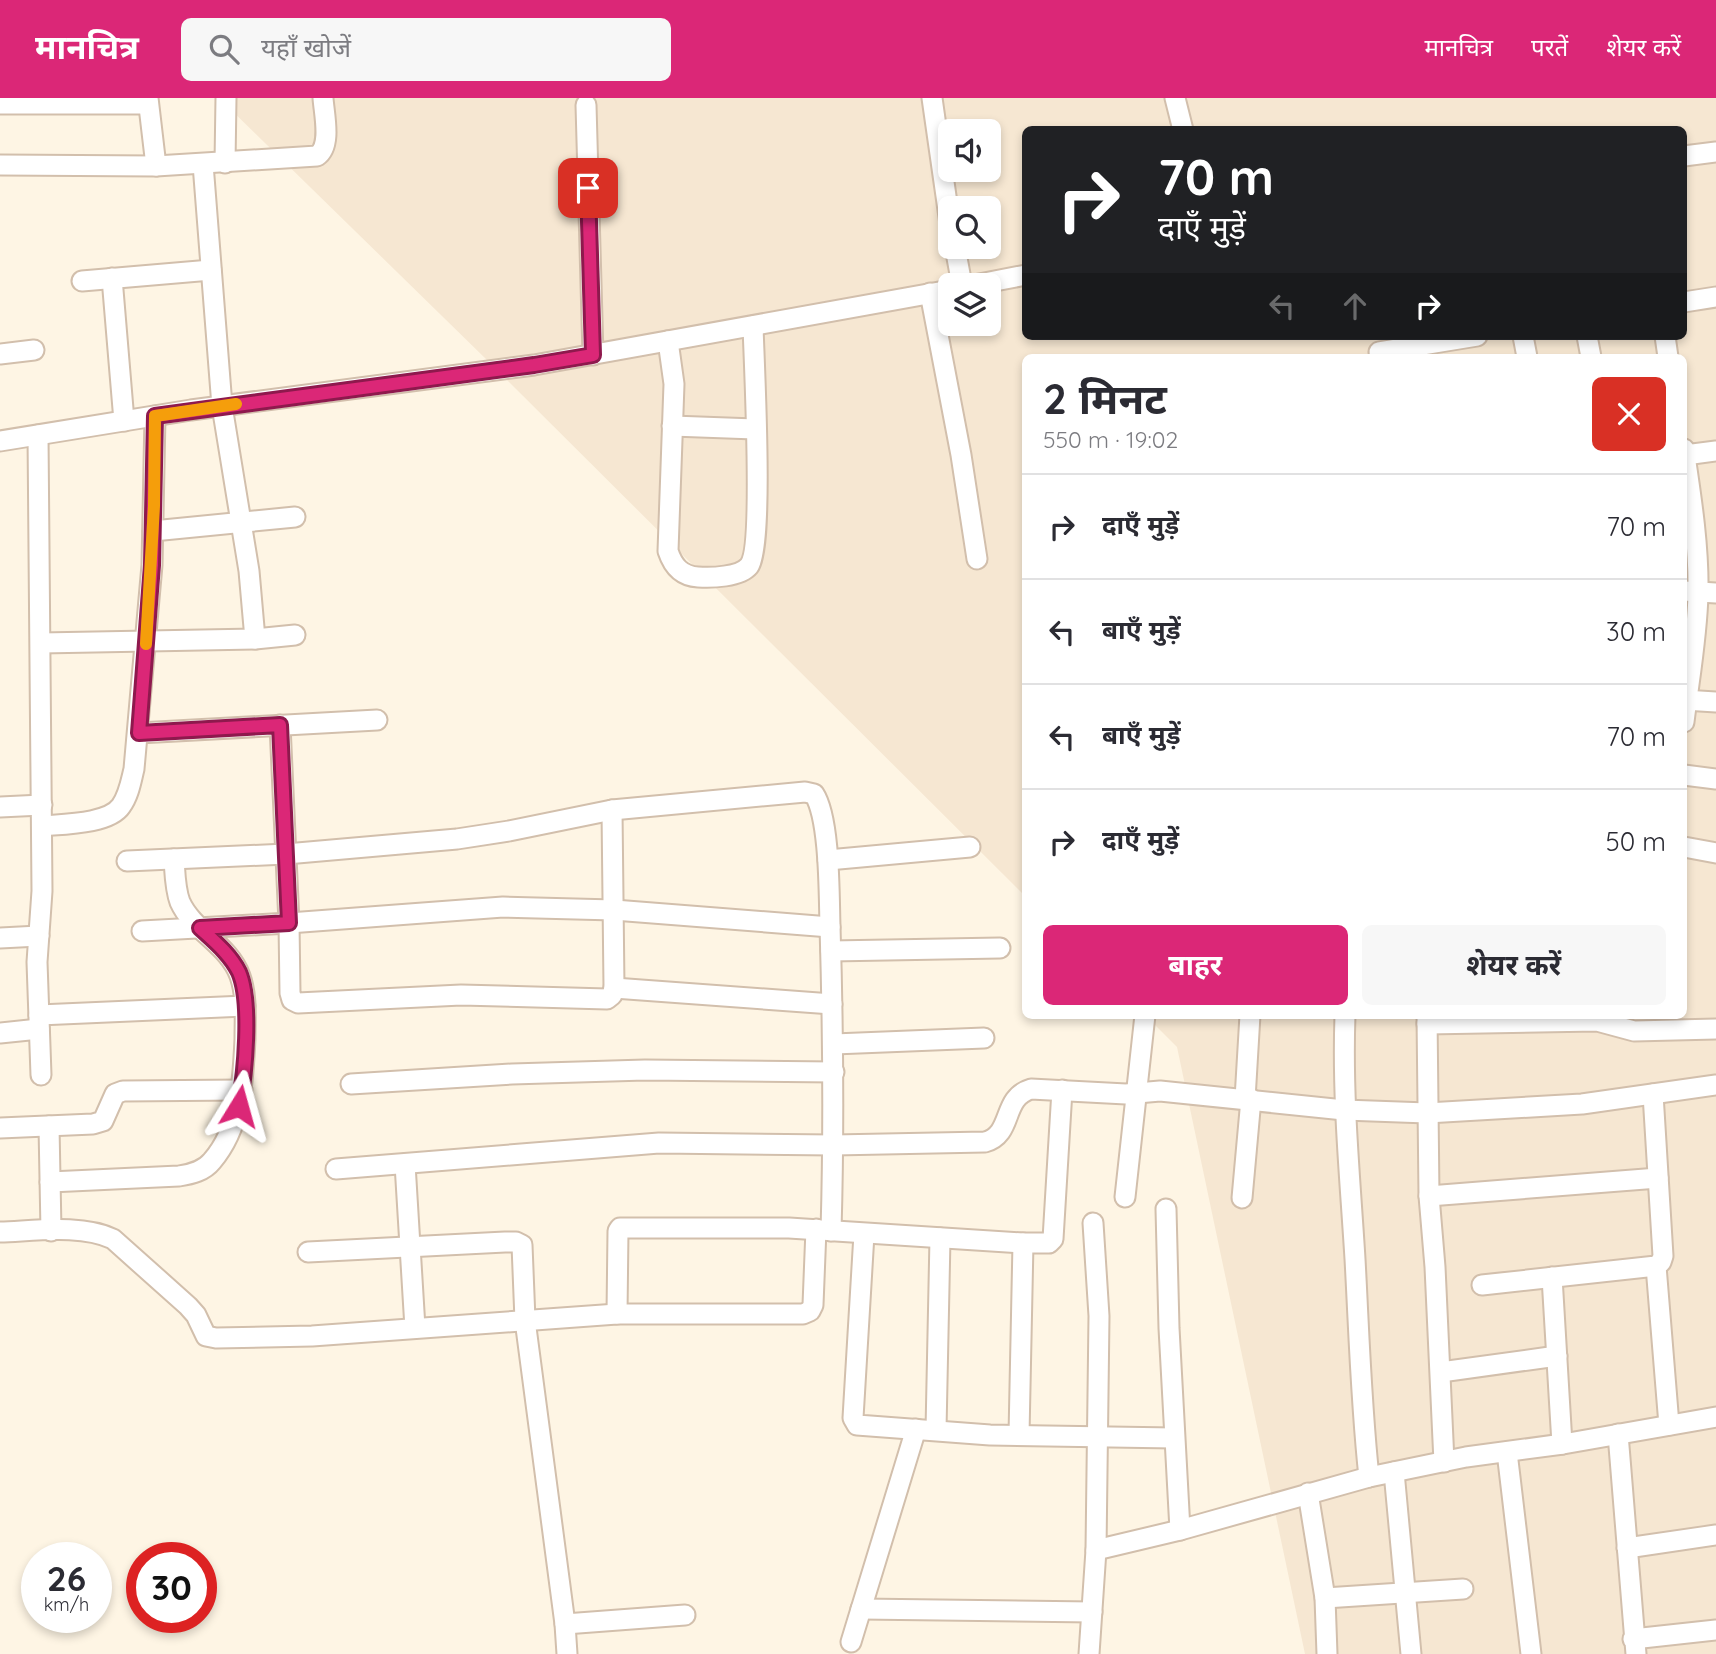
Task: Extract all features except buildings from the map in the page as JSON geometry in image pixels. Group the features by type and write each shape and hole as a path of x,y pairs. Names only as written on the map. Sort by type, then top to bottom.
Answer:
{"street":[{"path":"225,163 226,98"},
{"path":"0,165 156,166 317,156 323,152 326,144 323,98"},
{"path":"932,98 946,196"},
{"path":"1175,98 1182,126"},
{"path":"0,104 148,101 156,166"},
{"path":"586,105 593,355"},
{"path":"1687,156 1716,152"},
{"path":"204,164 222,406 249,571 255,639"},
{"path":"82,281 211,270"},
{"path":"1001,280 1022,276"},
{"path":"113,278 124,421"},
{"path":"0,441 222,406 534,365 938,292"},
{"path":"930,293 961,455 977,559"},
{"path":"1687,302 1716,297"},
{"path":"668,341 674,384 668,551 673,564 684,574 699,577 738,573 748,567 754,556 757,513 754,326"},
{"path":"1379,348 1444,340"},
{"path":"0,354 34,350"},
{"path":"41,826 108,816 120,808 134,769 139,733 153,531 155,416"},
{"path":"672,426 755,429"},
{"path":"38,435 42,891 37,962 41,1074"},
{"path":"1687,452 1716,451"},
{"path":"1687,499 1698,559 1699,592 1696,633 1687,688"},
{"path":"153,531 295,517"},
{"path":"41,643 255,639 295,635"},
{"path":"1687,700 1716,702"},
{"path":"139,733 377,720"},
{"path":"280,725 290,993 292,1000 298,1003 461,995 598,1000 612,995 612,810"},
{"path":"1687,775 1716,779"},
{"path":"0,1232 101,1233 113,1239 188,1307 206,1336 216,1338 312,1336 617,1314 803,1314 810,1311 813,1305 834,1145 834,1044 828,860 821,812 814,794 805,792 612,810 457,839 286,854 127,861"},
{"path":"0,807 42,805"},
{"path":"828,860 970,847"},
{"path":"1687,848 1716,853"},
{"path":"50,1182 198,1173 212,1161 232,1129 242,1090 244,990 239,972 229,956 200,928 179,900 174,859"},
{"path":"142,931 503,907 614,910 830,927"},
{"path":"0,937 39,936"},
{"path":"831,951 1000,948"},
{"path":"614,988 832,1004"},
{"path":"0,1033 39,1022 245,1006"},
{"path":"1125,1197 1145,1019"},
{"path":"1242,1198 1250,1019"},
{"path":"1345,1019 1344,1110 1355,1259 1362,1417 1369,1477"},
{"path":"1444,1462 1429,1196 1427,1020 1597,1021 1625,1030 1666,1023 1716,1029"},
{"path":"834,1044 984,1038"},
{"path":"351,1084 512,1074 645,1070 834,1072"},
{"path":"336,1170 659,1143 834,1145 985,1142 995,1139 1000,1133 1014,1098 1031,1088 1136,1093 1160,1091 1344,1110 1427,1113 1582,1104 1716,1085"},
{"path":"0,1128 103,1121 115,1094 123,1091 242,1090"},
{"path":"617,1314 620,1228 824,1230 1023,1243 1049,1242 1053,1239 1062,1090"},
{"path":"1482,1285 1656,1266 1661,1262 1663,1256 1653,1094"},
{"path":"49,1126 51,1231"},
{"path":"405,1164 415,1328"},
{"path":"1429,1196 1658,1178"},
{"path":"1167,1209 1169,1328 1180,1530"},
{"path":"1089,1654 1096,1550 1099,1316 1093,1223"},
{"path":"864,1234 853,1418 857,1425 990,1435 1174,1438"},
{"path":"851,1642 926,1429 940,1238"},
{"path":"308,1252 516,1242 522,1245 525,1320 567,1654"},
{"path":"1019,1435 1023,1243"},
{"path":"1656,1266 1669,1425"},
{"path":"1552,1277 1562,1444"},
{"path":"1441,1372 1557,1356"},
{"path":"1096,1550 1180,1530 1369,1477 1716,1417"},
{"path":"1618,1434 1634,1646 1716,1630"},
{"path":"1507,1452 1531,1654"},
{"path":"1394,1472 1411,1654"},
{"path":"1308,1493 1325,1598 1327,1654"},
{"path":"1627,1548 1716,1535"},
{"path":"1325,1598 1463,1589"},
{"path":"862,1609 1092,1612"},
{"path":"565,1624 685,1615"}],"shaded area":[{"path":"219,98 1716,98 1716,1654 1305,1654 1177,1047 1149,1019 1687,1019 1687,354 1022,354 1022,893 487,360"}],"slow traffic":[{"path":"146,644 152,565 155,416 236,404"}],"route":[{"path":"239,1106 243,1082 244,990 239,972 229,956 200,928 289,923 280,725 139,733 152,565 155,416 593,355 588,188"}]}
